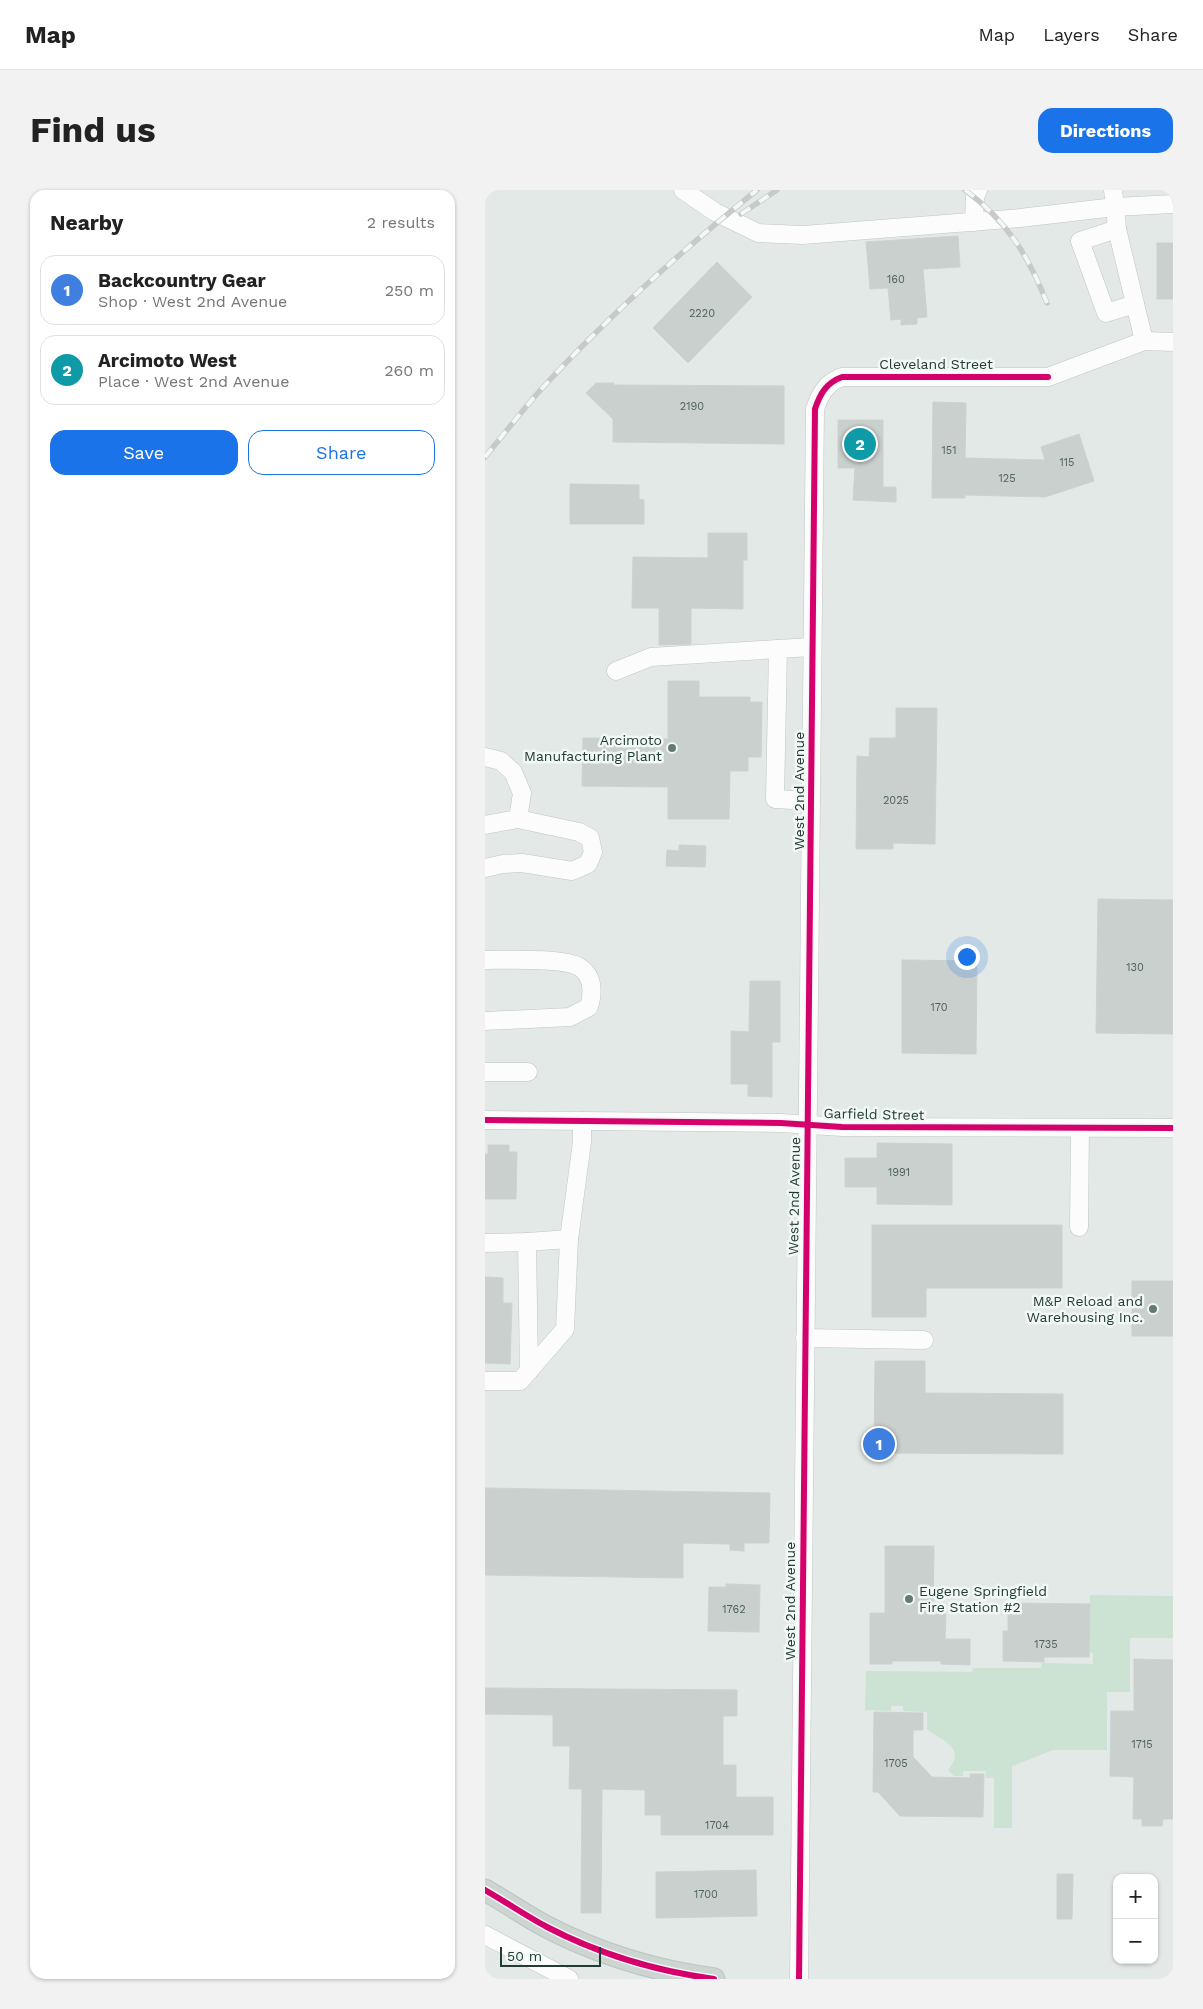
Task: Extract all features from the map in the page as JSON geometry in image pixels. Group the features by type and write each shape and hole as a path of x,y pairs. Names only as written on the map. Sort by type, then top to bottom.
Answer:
{"main road":[{"path":"485,1890 546,1927 587,1946 640,1964 686,1975 714,1979"}],"street":[{"path":"683,190 715,212 758,233 803,235 974,222 1114,199 1173,204"},
{"path":"974,222 975,197 978,190"},
{"path":"1114,199 1117,229 1144,341 1173,342"},
{"path":"1117,229 1080,241 1107,313 1135,304"},
{"name":"Cleveland Street","path":"827,386 834,380 855,377 1048,377 1144,341"},
{"name":"West 2nd Avenue","path":"799,1979 815,409 819,396 827,386"},
{"path":"616,671 651,657 812,647"},
{"path":"778,649 775,799 811,801"},
{"path":"485,757 501,761 513,772 522,793 518,819"},
{"path":"485,824 518,819 579,832 590,838 593,852 588,864 572,871 521,863 485,868"},
{"path":"485,960 567,962 582,968 592,983 593,995 589,1007 570,1017 485,1020"},
{"path":"485,1072 528,1072"},
{"name":"Garfield Street","path":"485,1120 841,1127 1173,1128"},
{"path":"485,1381 520,1381 565,1329 569,1239 582,1142 582,1121"},
{"path":"1079,1228 1080,1128"},
{"path":"485,1243 569,1239"},
{"path":"527,1242 529,1371"},
{"path":"805,1338 924,1340"},
{"path":"485,1935 569,1979"}],"green space":[{"path":"1090,1595 1173,1596 1173,1638 1130,1638 1130,1692 1107,1692 1107,1750 1053,1750 1012,1766 1012,1828 994,1828 994,1778 986,1778 986,1771 963,1771 963,1776 954,1776 948,1770 955,1755 953,1749 944,1740 927,1729 927,1712 903,1711 903,1706 891,1706 891,1711 865,1710 866,1671 972,1672 973,1668 1041,1668 1042,1663 1093,1664 1093,1653 1089,1652"}],"building":[{"path":"958,236 960,267 923,269 927,317 917,318 917,324 901,325 901,319 891,320 888,288 870,289 866,242"},
{"path":"1157,243 1173,243 1173,299 1157,299"},
{"path":"717,262 752,297 688,363 653,328"},
{"path":"596,383 614,383 614,385 784,386 784,444 613,442 613,419 586,393"},
{"path":"933,402 966,403 965,458 1045,460 1041,447 1079,434 1094,481 1045,497 965,495 965,498 932,498"},
{"path":"838,420 883,420 883,487 896,487 896,502 853,500 855,468 838,468"},
{"path":"570,484 639,485 639,499 644,500 644,524 570,524"},
{"path":"708,533 747,533 747,560 743,560 743,609 691,608 691,644 659,645 659,608 632,608 633,557 708,558"},
{"name":"Arcimoto Manufacturing Plant","path":"668,681 699,681 699,697 750,697 750,702 762,702 761,757 748,757 748,771 730,771 729,819 668,819 668,787 582,786 583,738 668,739"},
{"path":"896,708 937,708 935,844 893,843 893,849 856,849 857,756 869,757 870,738 896,738"},
{"path":"679,845 706,846 705,867 666,866 667,850 679,851"},
{"path":"1098,899 1173,900 1173,1034 1096,1033"},
{"path":"902,960 977,961 976,1054 902,1053"},
{"path":"750,981 780,981 780,1042 772,1042 772,1097 748,1096 748,1084 731,1084 731,1031 749,1032"},
{"path":"877,1143 952,1144 952,1205 877,1204 877,1187 845,1187 845,1158 877,1158"},
{"path":"488,1145 509,1145 509,1152 517,1152 516,1199 485,1199 485,1154 488,1154"},
{"path":"872,1225 1062,1225 1062,1288 926,1288 926,1317 872,1317"},
{"path":"485,1277 503,1278 503,1303 512,1303 510,1364 485,1363"},
{"name":"M&P Reload and Warehousing Inc.","path":"1132,1281 1173,1281 1173,1336 1132,1336"},
{"path":"875,1361 925,1361 925,1393 1063,1394 1063,1454 874,1453"},
{"path":"485,1488 770,1493 769,1543 744,1543 744,1551 730,1550 730,1544 683,1543 683,1578 485,1575"},
{"name":"Eugene Springfield Fire Station #2","path":"885,1546 934,1546 933,1614 946,1614 945,1639 970,1639 970,1665 941,1664 941,1661 892,1661 892,1664 870,1664 870,1613 885,1613"},
{"path":"726,1584 760,1585 759,1632 708,1631 709,1587 726,1587"},
{"path":"1008,1603 1090,1604 1089,1657 1044,1657 1044,1662 1003,1661 1003,1631 1008,1631"},
{"path":"1134,1659 1173,1660 1173,1819 1163,1819 1162,1826 1142,1826 1142,1819 1133,1819 1134,1777 1110,1776 1111,1711 1134,1711"},
{"path":"485,1688 737,1690 737,1716 723,1716 723,1765 736,1765 736,1797 773,1797 773,1835 661,1835 661,1815 645,1815 645,1790 602,1789 601,1913 581,1913 582,1789 569,1789 570,1746 553,1746 553,1715 485,1714"},
{"path":"874,1712 923,1713 923,1730 913,1730 913,1757 932,1777 970,1778 970,1774 984,1774 983,1817 900,1816 878,1792 873,1792"},
{"path":"756,1870 757,1916 656,1918 656,1872"},
{"path":"1057,1874 1073,1874 1072,1919 1057,1919"}],"railway":[{"path":"485,457 536,395 615,314 699,238 757,190"},
{"path":"741,214 777,190"},
{"path":"965,190 993,214 1015,240 1032,269 1047,303"}],"cycle path":[{"path":"799,1979 815,409 824,390 836,379 842,377 1048,377"},
{"path":"485,1120 781,1123 842,1127 1173,1128"},
{"path":"485,1890 539,1923 567,1937 607,1953 649,1966 714,1979"}],"place":[{"name":"Arcimoto West","path":"860,444"},
{"name":"Arcimoto Manufacturing Plant","path":"672,748"},
{"name":"M&P Reload and Warehousing Inc.","path":"1153,1309"},
{"name":"Backcountry Gear","path":"879,1444"},
{"name":"Eugene Springfield Fire Station #2","path":"909,1599"}]}
